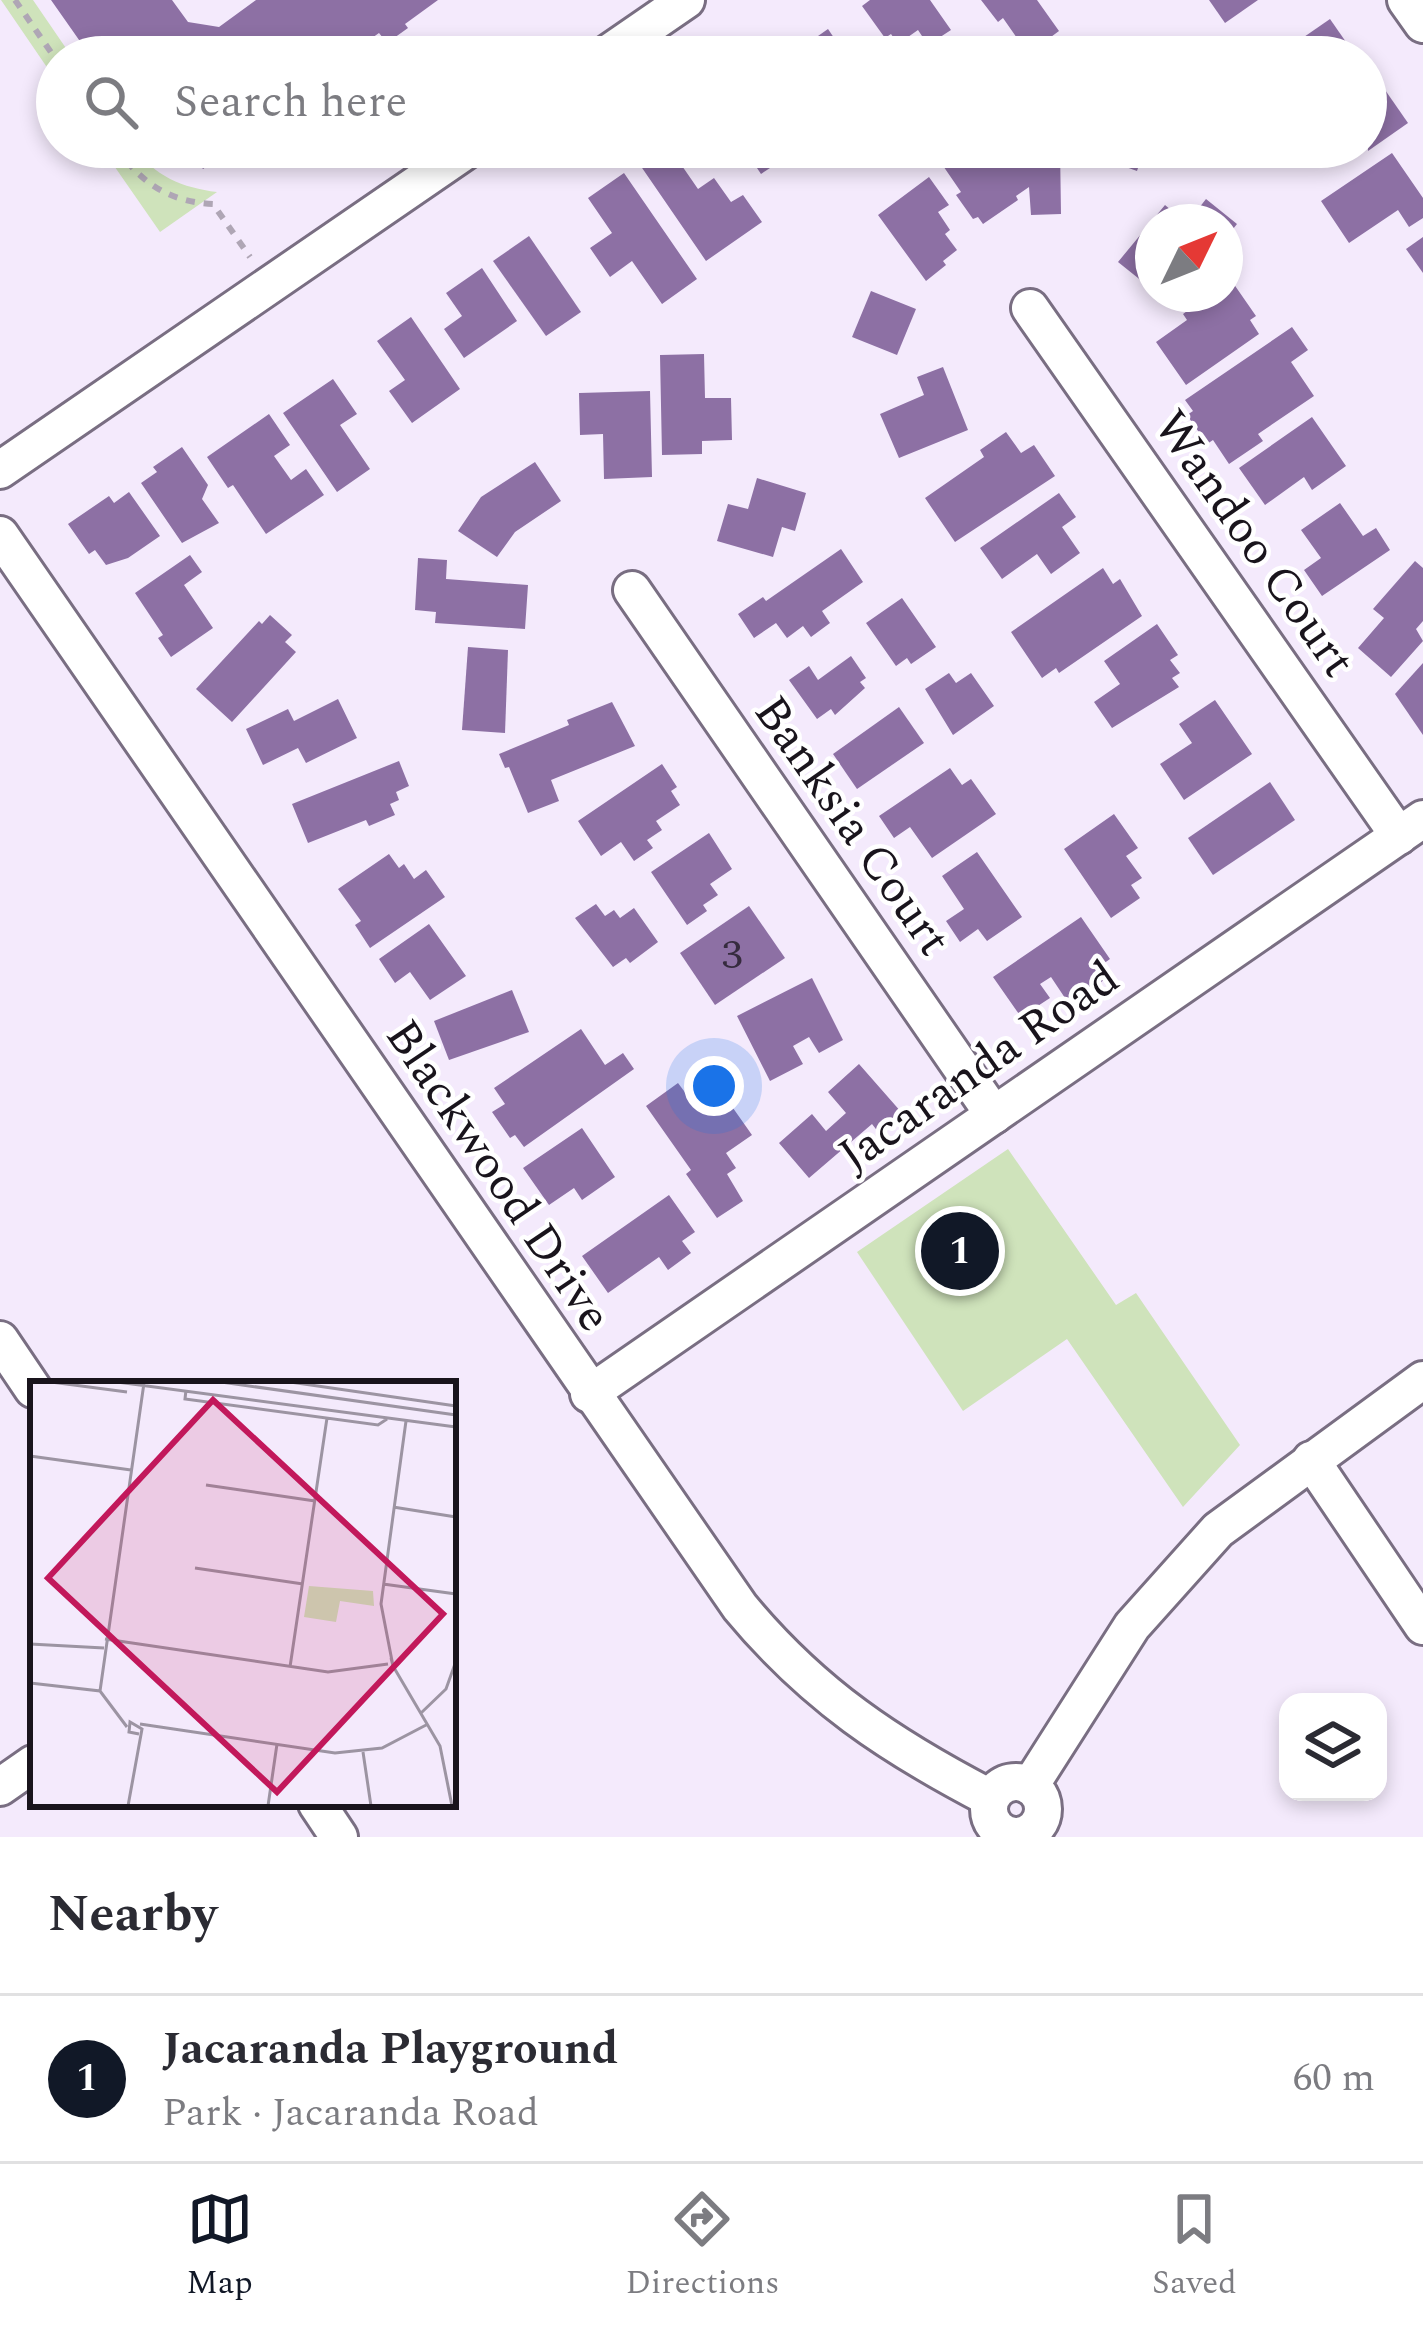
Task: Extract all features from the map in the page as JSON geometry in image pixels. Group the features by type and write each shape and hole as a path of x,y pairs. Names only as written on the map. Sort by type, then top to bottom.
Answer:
{"street":[{"path":"634,36 686,0"},
{"path":"1406,0 1423,24"},
{"path":"0,470 440,168"},
{"name":"Wandoo Court","path":"1030,308 1411,827"},
{"name":"Blackwood Drive","path":"0,535 716,1577 784,1658 874,1732 998,1823"},
{"name":"Banksia Court","path":"632,590 994,1115"},
{"name":"Jacaranda Road","path":"589,1394 1411,827"},
{"path":"0,1340 30,1385"},
{"path":"998,1823 1003,1785 1030,1786 1132,1626 1218,1530 1423,1380"},
{"path":"1311,1460 1423,1626"},
{"path":"0,1787 30,1767"},
{"path":"319,1807 340,1837"}],"path":[{"path":"15,0 39,36"},
{"path":"134,168 164,194 189,203 213,203 256,265"}],"green space":[{"path":"1,0 33,0 58,36 36,36 36,51"},
{"path":"116,168 154,168 170,179 217,192 160,232"},
{"path":"1008,1149 1116,1305 1136,1293 1240,1445 1183,1507 1067,1339 963,1411 857,1252"}],"building":[{"path":"51,0 172,0 188,22 219,27 256,0 438,0 405,24 408,28 397,36 76,36"},
{"path":"870,0 930,0 951,30 942,36 922,36 918,30 909,36 884,36 862,6"},
{"path":"981,0 1037,0 1059,31 1052,36 1016,36 1003,18 998,22"},
{"path":"1209,0 1258,0 1225,23"},
{"path":"1330,19 1342,36 1305,36"},
{"path":"1387,93 1408,123 1387,138"},
{"path":"1392,153 1423,198 1423,218 1409,227 1398,210 1349,243 1321,201 1370,168 1387,168 1387,156"},
{"path":"642,168 684,168 698,189 714,178 731,202 743,195 762,222 706,261"},
{"path":"945,168 1060,168 1061,214 1031,215 1029,187 983,224 978,217 973,219 956,195 961,192"},
{"path":"624,173 697,279 662,304 632,261 610,277 590,248 612,233 588,198"},
{"path":"929,177 949,205 938,212 957,250 926,281 878,215"},
{"path":"529,236 581,312 546,336 493,261"},
{"path":"1423,237 1423,273 1406,249"},
{"path":"1135,241 1135,276 1118,262"},
{"path":"482,268 517,321 464,358 444,329 462,316 446,293"},
{"path":"871,291 916,309 897,355 852,337"},
{"path":"1243,297 1256,316 1250,320 1259,334 1186,385 1156,342 1187,320 1183,314 1243,312"},
{"path":"411,317 460,389 412,423 389,391 405,380 377,341"},
{"path":"1292,327 1308,350 1291,362 1314,396 1258,434 1263,441 1229,464 1213,440 1207,444 1187,415 1193,411 1185,400"},
{"path":"704,354 705,398 731,398 732,440 702,441 702,454 662,455 660,355"},
{"path":"943,367 968,430 899,458 880,414 924,395 917,377"},
{"path":"333,379 357,414 340,425 370,469 337,492 283,413"},
{"path":"650,391 652,477 604,479 603,434 580,435 579,393"},
{"path":"269,414 290,445 274,456 291,480 306,469 324,495 266,534 233,485 228,488 207,457"},
{"path":"1312,417 1346,466 1312,490 1304,477 1265,505 1239,468"},
{"path":"1006,432 1021,453 1034,445 1055,476 955,542 925,498 984,457 980,450"},
{"path":"182,447 208,485 202,499 219,523 182,543 141,483 157,472 153,467"},
{"path":"535,462 561,501 515,532 497,557 458,531 481,497"},
{"path":"757,478 806,493 795,531 782,527 773,557 717,541 728,504 748,509"},
{"path":"129,492 160,536 128,558 106,565 95,550 89,554 68,524 109,496 114,503"},
{"path":"1059,493 1076,517 1062,527 1080,553 1051,574 1037,554 1002,579 980,548"},
{"path":"1340,503 1363,536 1376,528 1390,550 1322,596 1304,570 1321,558 1301,530"},
{"path":"841,549 863,582 822,611 830,623 811,637 803,626 787,638 776,623 754,638 738,614 763,597 766,601"},
{"path":"190,555 202,572 184,585 213,628 171,657 158,638 163,635 135,593"},
{"path":"418,558 447,560 446,579 528,585 525,629 435,623 436,612 415,610"},
{"path":"1415,561 1423,568 1423,621 1416,629 1423,641 1391,677 1358,648 1384,618 1373,609"},
{"path":"1103,568 1113,584 1120,579 1142,616 1059,673 1056,668 1042,678 1011,632"},
{"path":"902,598 936,647 911,664 907,658 896,666 866,623"},
{"path":"270,615 292,635 285,642 296,652 232,722 196,689"},
{"path":"1157,624 1178,655 1170,660 1180,673 1172,678 1179,687 1112,728 1094,702 1120,684 1104,661"},
{"path":"468,647 508,650 505,733 462,730"},
{"path":"851,656 866,678 860,682 865,688 835,715 831,709 817,719 789,680 809,666 818,680"},
{"path":"1423,663 1423,735 1395,694"},
{"path":"949,673 956,683 971,673 994,706 953,735 925,689"},
{"path":"338,699 357,738 306,763 298,748 263,765 246,729 288,709 294,721"},
{"path":"1215,700 1252,754 1184,800 1160,764 1192,743 1179,724"},
{"path":"612,702 635,746 551,780 559,801 528,813 499,754"},
{"path":"899,707 924,743 857,789 833,754"},
{"path":"399,761 409,786 396,792 399,800 390,804 395,815 369,826 366,820 308,843 292,804"},
{"path":"662,764 677,787 671,791 680,805 656,821 662,830 647,840 653,848 634,861 621,842 601,856 578,821"},
{"path":"950,768 962,785 971,779 996,814 932,858 910,827 894,838 879,816"},
{"path":"1270,782 1295,820 1213,875 1188,838"},
{"path":"1114,814 1138,848 1126,856 1142,878 1131,885 1140,898 1111,918 1064,849"},
{"path":"709,833 732,869 710,884 718,895 703,905 707,911 687,925 651,872"},
{"path":"977,852 1022,917 987,941 978,929 960,942 946,921 964,909 942,876"},
{"path":"389,854 414,879 426,870 445,897 370,948 355,925 361,921 338,889"},
{"path":"596,904 605,916 614,910 620,918 634,908 658,942 630,963 626,958 613,967 575,918"},
{"path":"749,906 785,958 715,1005 680,953"},
{"path":"1081,917 1110,959 1096,969 1104,980 1069,1004 1051,977 1040,984 1050,998 1021,1017 993,977"},
{"path":"429,924 466,976 430,1000 410,972 395,983 379,959"},
{"path":"812,978 843,1040 819,1053 809,1037 793,1046 803,1064 770,1081 737,1016"},
{"path":"512,990 529,1032 449,1060 434,1021"},
{"path":"581,1029 605,1065 623,1053 634,1069 524,1147 515,1135 510,1138 492,1112 505,1104 494,1088"},
{"path":"859,1064 902,1113 879,1133 872,1124 809,1178 779,1143 812,1114 826,1131 846,1113 828,1092"},
{"path":"714,1081 752,1135 726,1153 736,1168 727,1174 743,1201 717,1218 686,1174 691,1170 646,1106 678,1083 690,1099"},
{"path":"582,1128 615,1177 582,1200 574,1188 549,1205 523,1168"},
{"path":"669,1195 695,1232 682,1241 691,1253 668,1270 659,1257 608,1293 582,1256"}],"place":[{"name":"Jacaranda Playground","path":"960,1251"}]}
